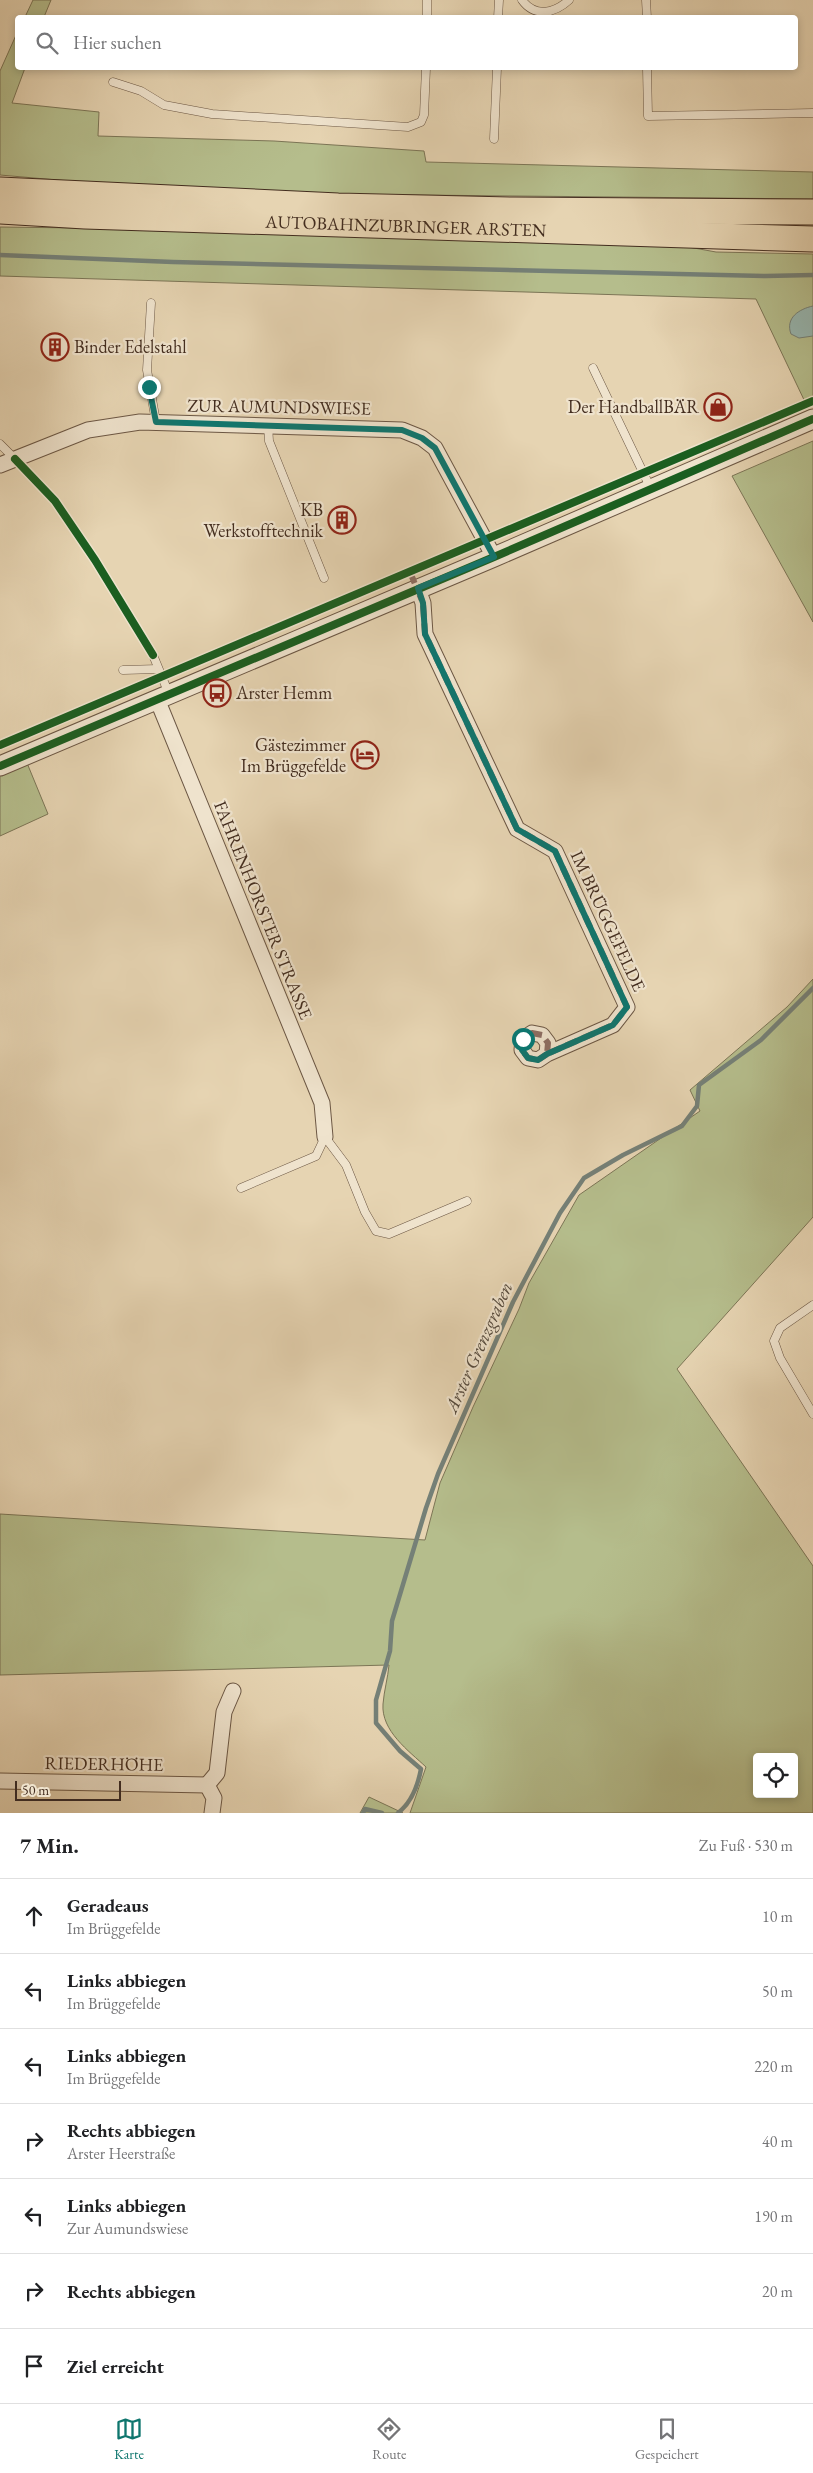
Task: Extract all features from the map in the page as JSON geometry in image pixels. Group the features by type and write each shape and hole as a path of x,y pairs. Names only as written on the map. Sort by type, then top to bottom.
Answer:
{"highway":[{"name":"AUTOBAHNZUBRINGER ARSTEN","path":"0,190 338,206 813,212"},
{"name":"AUTOBAHNZUBRINGER ARSTEN","path":"0,211 85,216 813,239"}],"street":[{"path":"0,766 494,557 647,481 813,419"},
{"name":"ZUR AUMUNDSWIESE","path":"0,466 88,430 156,422 402,430 422,438 435,448 494,557"},
{"name":"IM BRÜGGEFELDE","path":"418,588 423,603 425,634 517,829 555,851 627,1007 613,1025 547,1054"},
{"name":"FAHRENHORSTER STRASSE","path":"163,697 322,1103 325,1136"},
{"path":"212,1813 214,1798 207,1785 217,1772 224,1712 233,1691"},
{"name":"RIEDERHÖHE","path":"0,1782 207,1785"}],"lane":[{"path":"427,0 427,15"},
{"path":"498,15 499,0"},
{"path":"522,0 526,6 542,13 558,10 570,0"},
{"path":"646,0 646,15"},
{"path":"113,82 141,91 164,105 212,114 408,127 421,122 424,115 426,70"},
{"path":"494,139 497,70"},
{"path":"647,70 648,116 813,113"},
{"path":"151,303 146,370 156,422"},
{"path":"593,368 647,481"},
{"path":"268,425 270,441 324,578"},
{"path":"0,444 15,459"},
{"path":"153,655 160,673 163,697"},
{"path":"123,670 160,673"},
{"path":"240,1188 316,1156 325,1136 346,1165 365,1212 376,1231 388,1234 467,1201"},
{"path":"813,1306 780,1328 774,1341 780,1358 813,1414"}],"path":[{"path":"0,744 160,673 486,540 647,481 700,449"}],"green space":[{"path":"33,0 51,0 45,15 26,15"},
{"path":"15,37 15,70 24,70 12,103 99,112 98,136 274,141 424,151 426,162 813,172 813,199 319,194 103,184 0,175 0,71"},
{"path":"0,227 160,229 672,244 716,252 813,254 813,400 806,404 756,299 0,276"},
{"path":"813,441 813,622 732,476"},
{"path":"27,763 48,814 0,836 0,774"},
{"path":"813,979 813,1217 677,1369 813,1566 813,1813 410,1813 426,1767 397,1740 386,1723 383,1704 389,1665 0,1675 0,1514 425,1540 440,1483 473,1407 519,1309 529,1283 579,1195 700,1111 690,1090 787,1007"},
{"path":"369,1797 403,1813 360,1813"}],"water":[{"path":"813,306 813,336 799,338 791,334 790,323 794,315 803,309"}],"waterway":[{"path":"0,255 173,262 766,276 813,275"},
{"name":"Arster Grenzgraben","path":"398,1813 407,1804 413,1793 421,1769 400,1751 376,1723 376,1700 390,1651 392,1621 438,1474 513,1302 560,1213 584,1178 623,1155 682,1126 697,1106 699,1085 761,1040 813,988"},
{"name":"Arster Grenzgraben","path":"363,1813 365,1809 382,1813"}],"marked path":[{"path":"410,572 423,603 425,634 517,829 555,851 627,1007 613,1025 547,1054 548,1043 542,1035 532,1033 523,1039 522,1050 528,1058 538,1060 547,1054"}],"cycle path":[{"path":"0,745 813,401"},
{"path":"0,766 494,557 813,419"},
{"path":"15,459 55,501 95,560 153,655"}],"place":[{"name":"Binder Edelstahl","path":"55,347"},
{"name":"Der HandballBÄR","path":"718,407"},
{"name":"KB Werkstofftechnik","path":"342,520"},
{"name":"Arster Hemm","path":"217,693"},
{"name":"Gästezimmer Im Brüggefelde","path":"365,755"}],"route":[{"path":"149,387 156,422 367,427 402,430 422,438 435,448 494,557 418,588 423,603 425,634 517,829 555,851 627,1007 613,1025 547,1054 538,1060 528,1058 522,1050 523,1039"}]}
